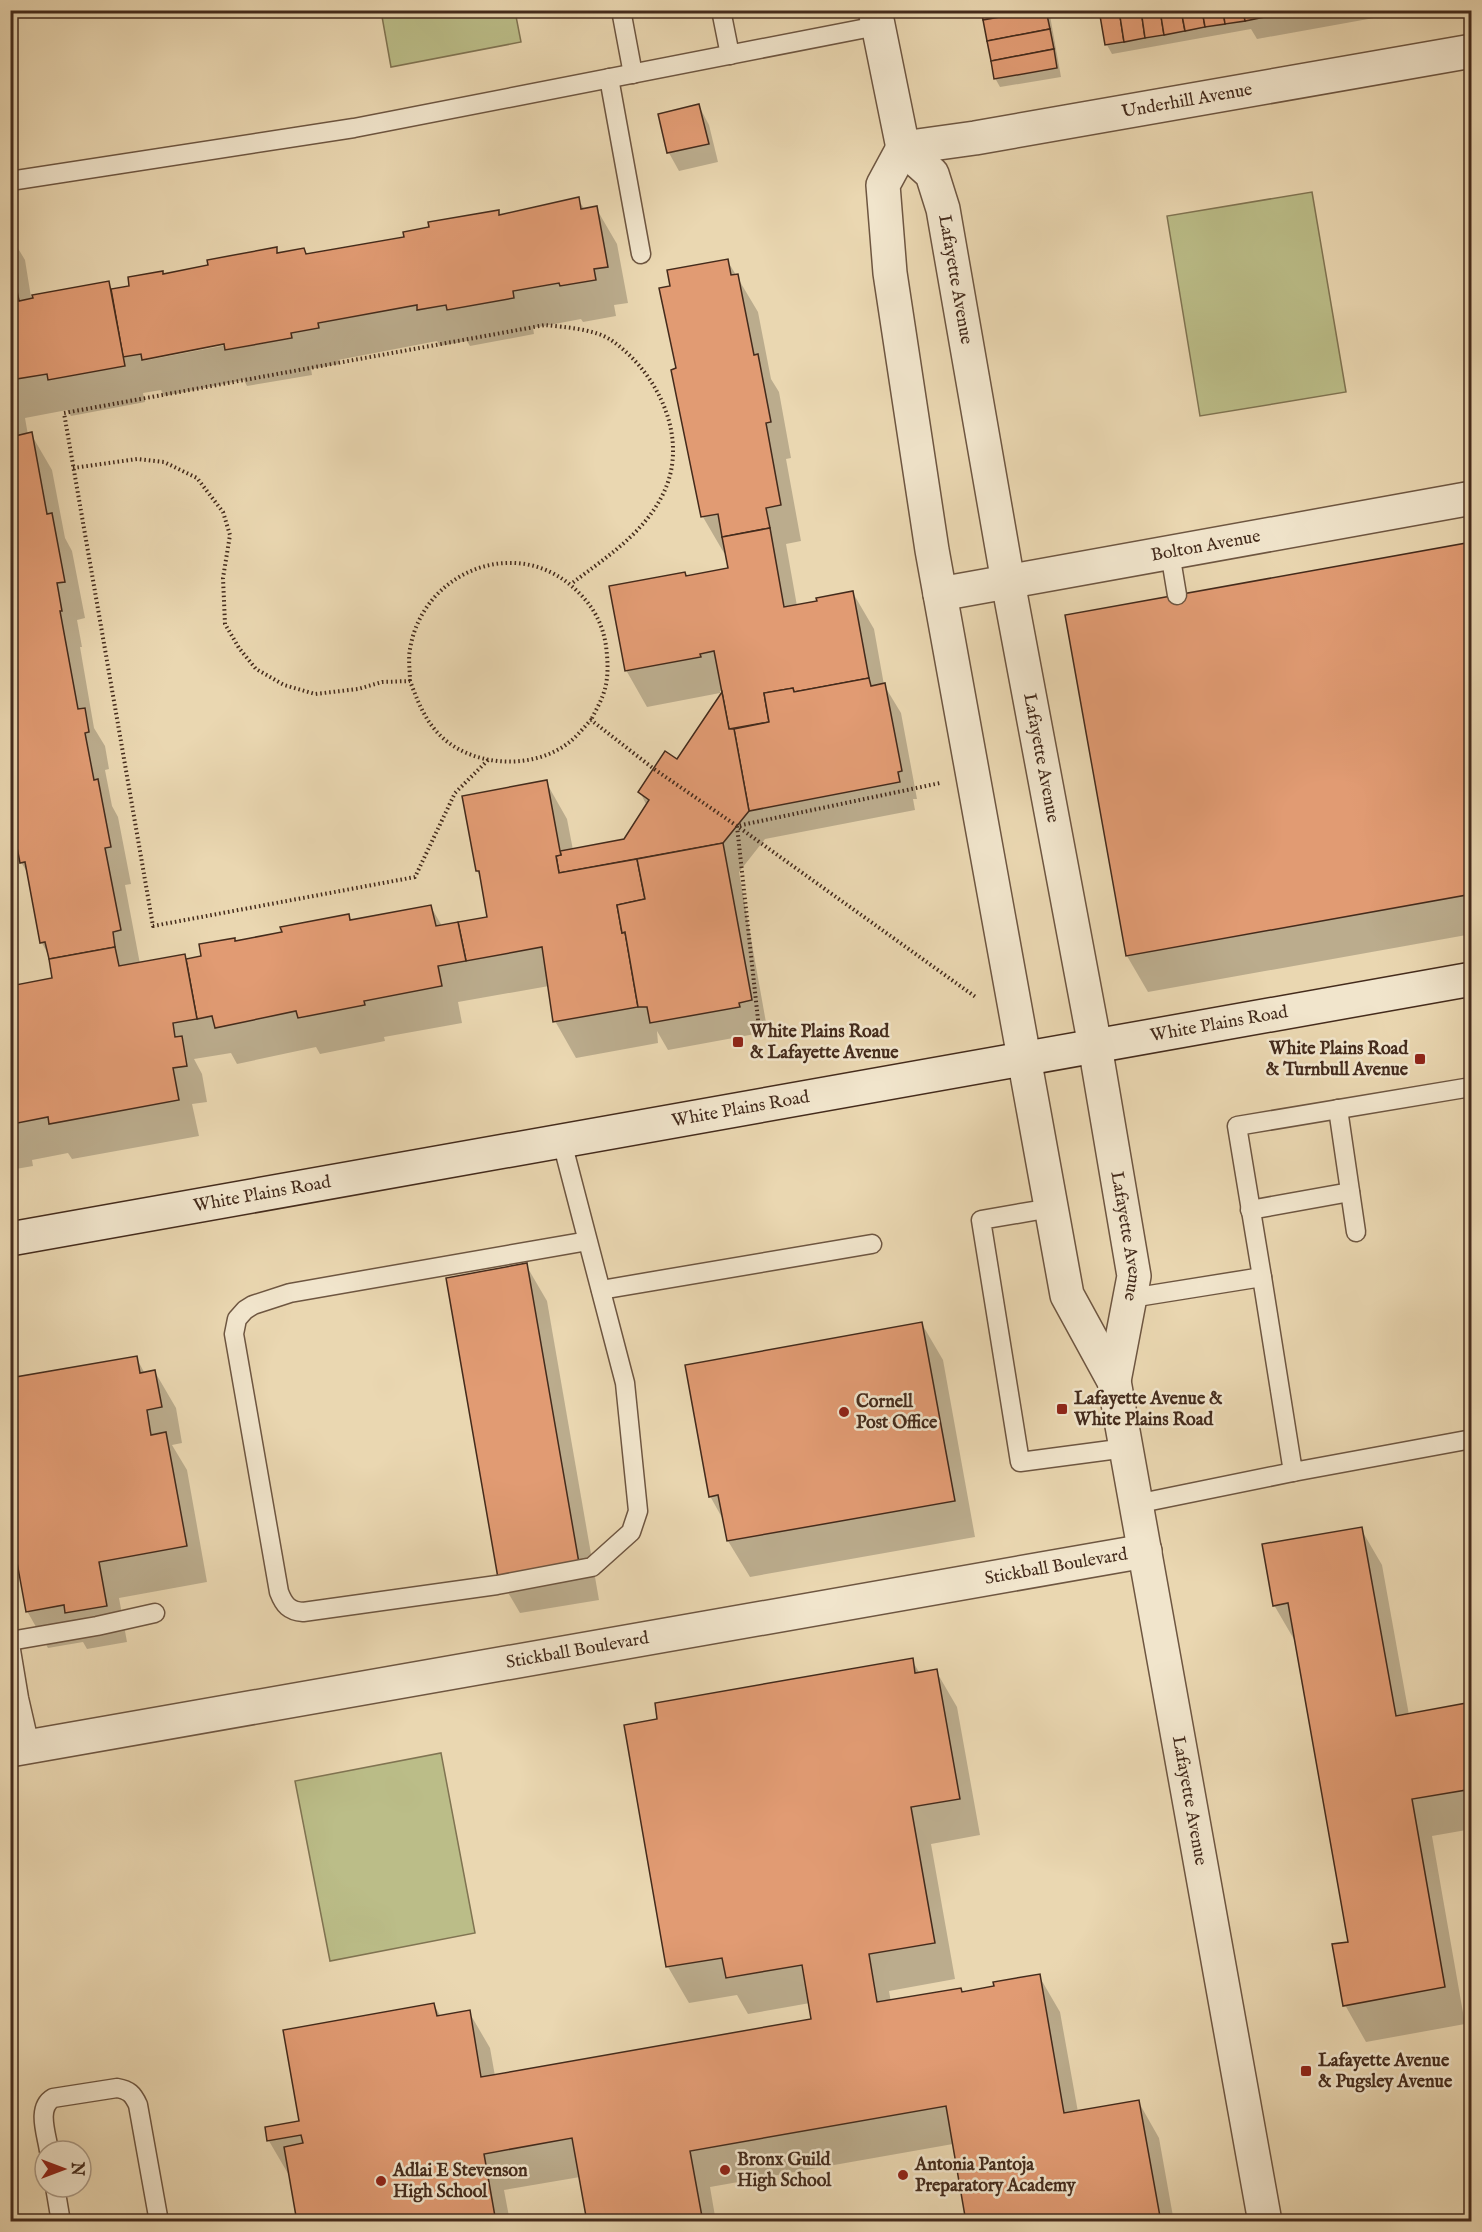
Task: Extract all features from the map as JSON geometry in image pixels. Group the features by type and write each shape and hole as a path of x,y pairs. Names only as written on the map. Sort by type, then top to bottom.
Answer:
{"street":[{"path":"876,18 903,148"},
{"name":"Underhill Avenue","path":"903,148 975,138 1472,51"},
{"name":"Lafayette Avenue","path":"1114,1381 1134,1276 1095,1046 1008,582 943,209 932,174 903,148 883,185 887,238 892,284 940,594 962,705 1023,1059 1067,1295 1114,1381 1265,2222"},
{"name":"Bolton Avenue","path":"940,594 1472,498"},
{"name":"White Plains Road","path":"10,1239 1472,979"},
{"name":"Stickball Boulevard","path":"20,1748 1145,1551"}],"lane":[{"path":"621,10 633,74"},
{"path":"721,10 730,55"},
{"path":"10,181 354,128 730,55 876,18"},
{"path":"609,78 641,254"},
{"path":"1170,553 1177,595"},
{"path":"1293,1472 1237,1126 1471,1087"},
{"path":"1338,1108 1356,1232"},
{"path":"562,1142 588,1240 625,1383 638,1511 631,1532 592,1567 497,1585 303,1612 294,1611 284,1605 279,1593 234,1334 237,1319 253,1305 290,1293 588,1240"},
{"path":"1250,1210 1350,1192"},
{"path":"1051,1208 981,1220 1020,1462 1126,1448"},
{"path":"601,1290 872,1244"},
{"path":"1131,1298 1262,1277"},
{"path":"1136,1504 1472,1438"},
{"path":"20,1748 19,1698 10,1643 155,1613"},
{"path":"47,2139 43,2114 44,2105 53,2098 117,2088 133,2094 138,2105 159,2222"},
{"path":"57,2199 61,2222"}],"path":[{"path":"488,760 455,793 415,877 153,926 64,413 545,325 575,328 609,339 636,362 655,387 668,416 674,456 663,494 645,524 622,545 571,584"},
{"path":"73,468 138,459 164,462 197,478 223,512 230,535 223,578 225,624 239,648 256,669 284,685 315,694 358,689 382,682 410,681"},
{"path":"516,562 545,569 571,584 592,607 604,634 609,664 604,693 591,720 571,741 545,756 517,762 488,760 460,750 437,732 420,709 410,681 409,651 417,621 434,596 457,576 486,565 516,562"},
{"path":"591,720 654,769 979,1000"},
{"path":"737,826 941,782"},
{"path":"737,826 760,1038"}],"green space":[{"path":"381,11 515,11 521,42 391,67"},
{"path":"1312,192 1346,392 1200,416 1167,216"},
{"path":"441,1753 475,1933 330,1961 295,1781"}],"building":[{"path":"981,10 1039,10 983,20"},
{"path":"1046,10 1050,29 987,41 983,20"},
{"path":"1099,10 1119,10 1124,42 1105,45"},
{"path":"1119,10 1141,10 1145,38 1124,42"},
{"path":"1141,10 1160,10 1164,35 1145,38"},
{"path":"1160,10 1181,10 1185,31 1164,35"},
{"path":"1181,10 1202,10 1205,27 1185,31"},
{"path":"1202,10 1223,10 1225,24 1205,27"},
{"path":"1223,10 1243,10 1245,21 1225,24"},
{"path":"1243,10 1284,10 1285,13 1245,21"},
{"path":"1050,29 1054,49 991,61 987,41"},
{"path":"1054,49 1057,68 994,79 991,61"},
{"path":"699,104 709,144 667,153 658,114"},
{"path":"579,197 581,209 597,206 608,267 594,269 596,280 560,286 559,283 513,291 514,298 447,310 446,305 417,310 417,305 318,323 319,328 291,333 292,338 225,350 224,344 142,360 141,354 123,357 111,289 129,286 128,277 163,271 163,274 208,265 207,260 277,247 277,253 304,248 306,254 404,237 403,232 429,227 428,222 499,210 499,215"},
{"path":"10,256 19,301 33,298 32,295 109,281 125,366 48,380 47,374 10,380"},
{"path":"728,259 731,275 738,274 754,355 758,354 771,422 766,423 781,505 766,508 770,528 722,537 718,514 701,517 671,370 676,368 659,288 670,286 667,270"},
{"path":"11,412 15,436 32,432 47,514 52,513 65,582 57,583 62,611 60,611 78,709 85,708 89,732 85,733 94,780 98,779 111,847 105,848 121,930 113,932 115,947 49,959 45,942 40,943 25,862 20,863 10,811 10,794 13,794 10,780"},
{"path":"770,528 784,607 853,591 869,678 794,692 793,688 764,693 769,722 729,729 714,651 700,654 701,657 625,671 609,586 685,572 686,576 728,568 722,537"},
{"path":"1472,542 1472,894 1126,956 1065,615"},
{"path":"869,678 871,686 885,683 902,771 898,772 900,782 749,811 734,729 769,722 764,693 793,688 794,692"},
{"path":"722,692 729,729 734,729 749,811 723,843 559,873 556,856 561,855 560,851 624,839 649,800 638,792 665,751 677,759"},
{"path":"547,780 561,855 556,856 559,873 637,859 645,899 617,905 622,933 625,932 638,1007 553,1022 542,947 466,961 458,922 487,917 462,796"},
{"path":"723,843 752,1000 739,1003 740,1007 650,1023 647,1007 638,1007 625,932 622,933 617,905 645,899 637,859"},
{"path":"431,905 436,926 458,922 466,961 438,966 442,986 364,1001 365,1005 298,1018 296,1011 215,1028 212,1016 197,1019 186,959 201,956 199,944 235,938 235,941 282,932 280,927 349,914 350,920"},
{"path":"115,947 119,966 185,954 197,1019 173,1023 175,1037 182,1036 187,1066 173,1068 179,1100 49,1124 48,1117 12,1124 13,1130 10,1131 10,986 52,978 49,959"},
{"path":"527,1263 579,1563 498,1578 446,1278"},
{"path":"922,1322 955,1501 727,1541 718,1495 709,1497 685,1365"},
{"path":"137,1356 140,1373 155,1370 162,1407 147,1410 151,1435 166,1432 187,1546 99,1562 107,1606 65,1613 64,1605 26,1612 10,1524 10,1378"},
{"path":"1362,1527 1396,1716 1472,1702 1472,1789 1412,1799 1445,1987 1343,2006 1332,1944 1348,1942 1288,1603 1273,1606 1262,1544"},
{"path":"913,1658 915,1673 937,1669 960,1799 911,1807 935,1943 869,1954 877,2002 961,1988 962,1992 994,1986 993,1982 1040,1974 1064,2113 1139,2100 1161,2222 966,2222 946,2106 690,2151 703,2222 587,2222 572,2138 484,2154 496,2222 297,2222 284,2147 303,2143 301,2135 267,2141 265,2127 299,2121 283,2030 434,2003 437,2016 470,2010 481,2077 811,2019 802,1965 726,1978 722,1958 666,1967 624,1725 657,1719 655,1703"}],"place":[{"name":"White Plains Road & Lafayette Avenue","path":"738,1042"},
{"name":"White Plains Road & Turnbull Avenue","path":"1420,1059"},
{"name":"Lafayette Avenue & White Plains Road","path":"1062,1409"},
{"name":"Cornell Post Office","path":"844,1412"},
{"name":"Lafayette Avenue & Pugsley Avenue","path":"1306,2071"},
{"name":"Bronx Guild High School","path":"725,2170"},
{"name":"Antonia Pantoja Preparatory Academy","path":"903,2175"},
{"name":"Adlai E Stevenson High School","path":"381,2181"}]}
